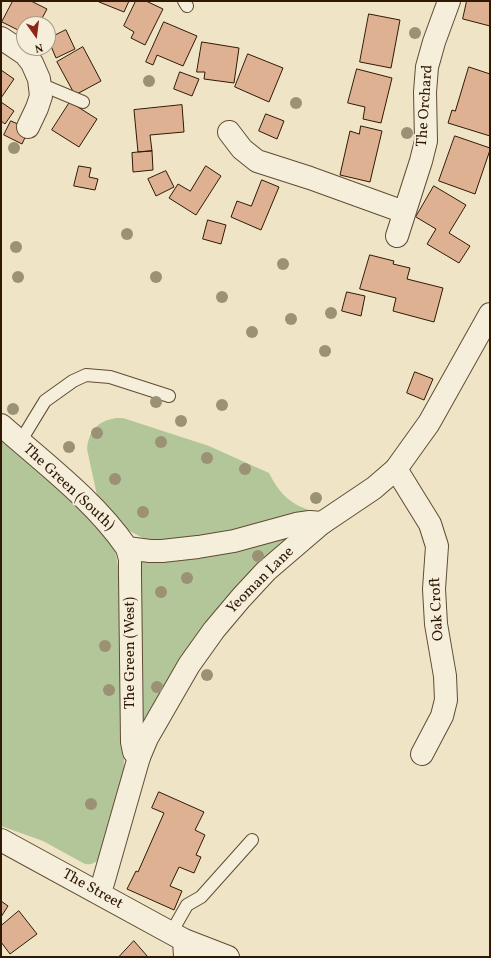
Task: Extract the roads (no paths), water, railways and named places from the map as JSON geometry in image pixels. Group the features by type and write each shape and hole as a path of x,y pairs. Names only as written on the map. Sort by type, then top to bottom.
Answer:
{"street":[{"name":"The Orchard","path":"397,236 426,141 426,67 448,1"},
{"path":"1,38 26,54 32,63 40,84 42,96 28,127"},
{"path":"229,132 242,149 257,161 310,178 404,212"},
{"name":"Yeoman Lane","path":"99,892 106,875 139,757 147,738 189,665 214,630 241,598 266,572 322,523 374,488 396,469 429,423 490,314"},
{"name":"The Green (South)","path":"1,425 73,487 109,525 127,548"},
{"name":"Oak Croft","path":"396,469 430,524 437,546 434,589 436,624 445,676 446,700 442,716 422,754"},
{"path":"127,548 150,551 198,548 234,541 296,524 310,522 322,523"},
{"name":"The Green (West)","path":"127,548 130,559 132,742 134,752 139,757"},
{"name":"The Street","path":"1,840 99,892 180,943 228,957"}],"lane":[{"path":"40,84 83,102"},
{"path":"20,442 45,401 73,381 86,375 110,377 169,396"},
{"path":"180,943 187,905 201,897 252,840"}]}
